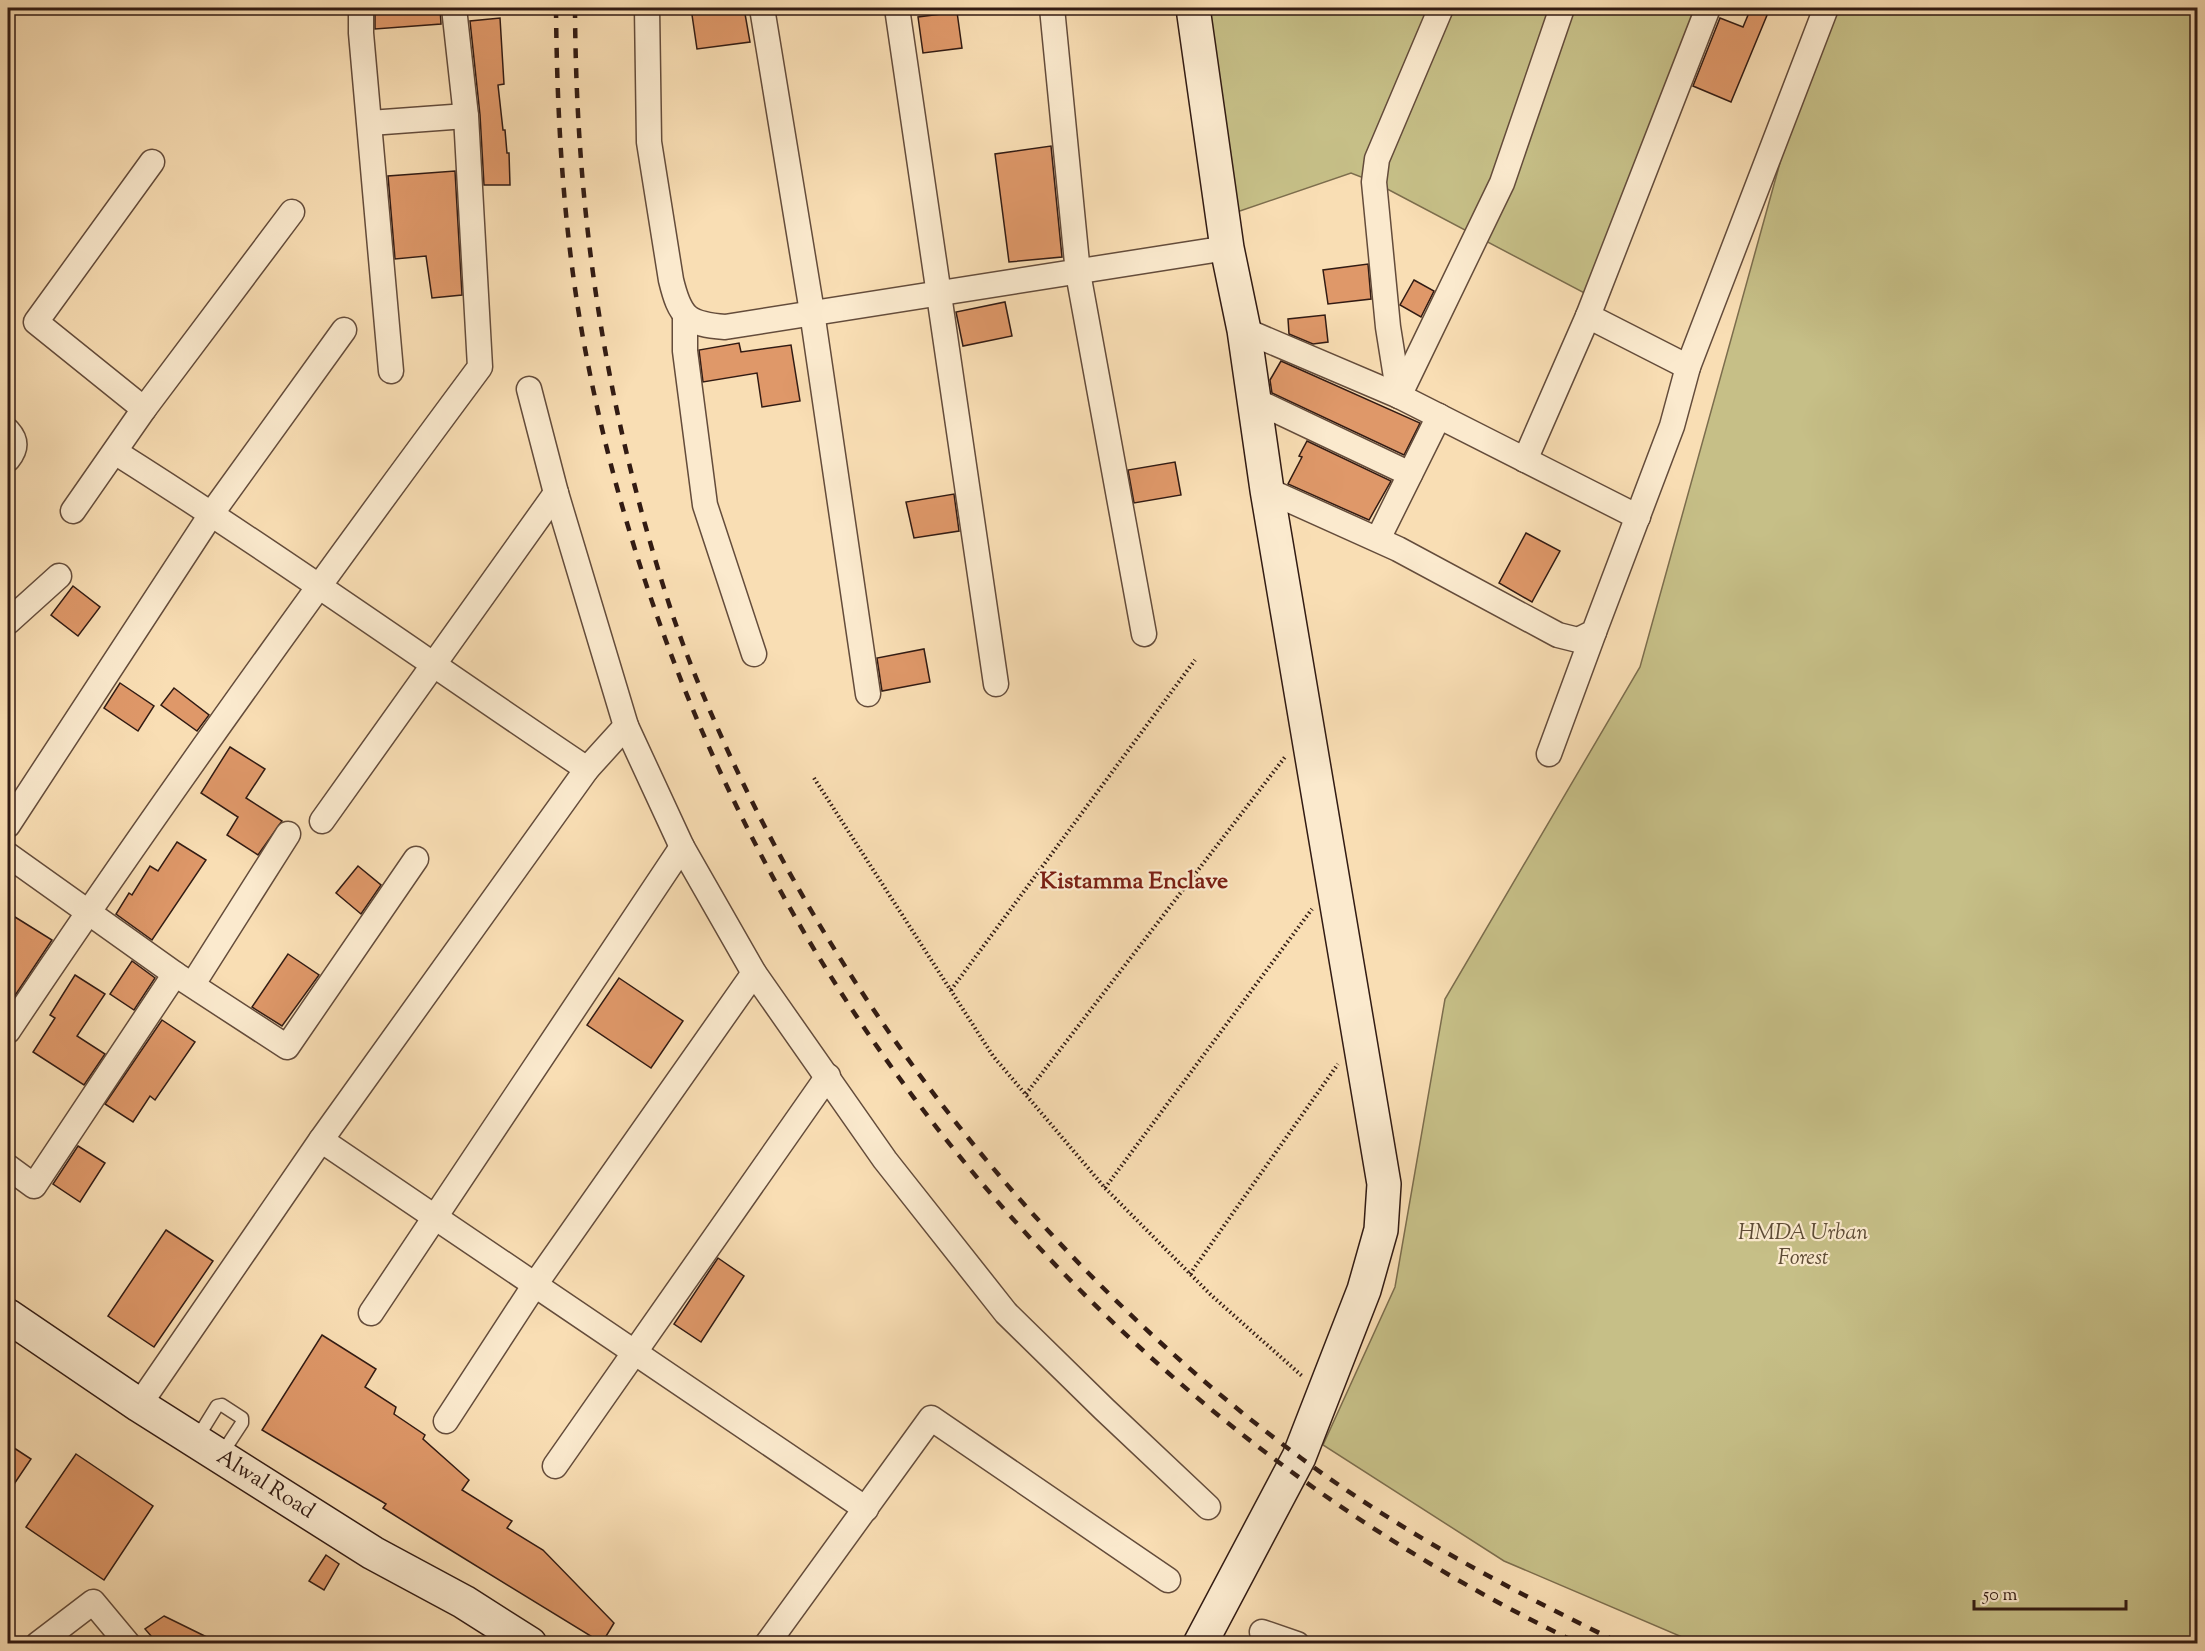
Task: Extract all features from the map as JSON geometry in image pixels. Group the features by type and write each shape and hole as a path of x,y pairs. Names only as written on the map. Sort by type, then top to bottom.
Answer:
{"street":[{"path":"361,8 361,33 390,372"},
{"path":"8,1031 88,911 318,585 480,367 466,116 454,8"},
{"path":"647,8 649,142 671,280 676,302 685,316 700,325 725,327 1227,248"},
{"path":"762,8 812,312 868,694"},
{"path":"897,8 941,293 996,684"},
{"path":"1052,8 1078,273 1144,634"},
{"path":"1193,8 1227,248 1244,330 1267,490 1384,1184 1381,1230 1364,1290 1324,1395 1299,1457 1200,1644"},
{"path":"1399,396 1388,327 1374,182 1377,159 1441,8"},
{"path":"1399,396 1502,183 1562,8"},
{"path":"1525,460 1588,316 1708,8"},
{"path":"1549,754 1672,426 1688,367 1826,8"},
{"path":"370,123 466,116"},
{"path":"144,409 36,322 152,162"},
{"path":"73,511 144,409 292,212"},
{"path":"685,316 685,351 705,505 754,654"},
{"path":"1588,316 1688,367"},
{"path":"8,825 212,513 344,330"},
{"path":"1244,330 1399,396 1638,517"},
{"path":"529,389 555,493 626,726 682,846 754,973 885,1160 1006,1313 1208,1507"},
{"path":"1254,400 1410,474"},
{"path":"1378,539 1439,416"},
{"path":"8,431 15,444 15,449 8,459"},
{"path":"115,452 212,513 431,665 587,769"},
{"path":"1267,490 1378,539 1558,635 1578,640 1594,632"},
{"path":"322,821 555,493"},
{"path":"11,612 59,576"},
{"path":"139,1405 321,1140 587,769 626,726"},
{"path":"8,1167 34,1186 288,834"},
{"path":"371,1313 682,846"},
{"path":"8,855 184,979 286,1047 416,859"},
{"path":"446,1421 534,1286 754,973"},
{"path":"555,1466 828,1076"},
{"path":"321,1140 866,1509"},
{"name":"Alwal Road","path":"8,1317 139,1405 373,1553 464,1602 530,1644"},
{"path":"767,1644 931,1418 1168,1580"},
{"path":"38,1644 93,1602 128,1644"},
{"path":"1262,1632 1297,1644"}],"path":[{"path":"951,990 1195,660"},
{"path":"1026,1094 1308,728"},
{"path":"814,778 993,1056 1105,1188 1190,1274 1324,1395"},
{"path":"1105,1188 1332,881"},
{"path":"1190,1274 1360,1033"}],"green space":[{"path":"1205,8 1702,8 1590,296 1374,182 1351,173 1237,212"},
{"name":"HMDA Urban Forest","path":"1823,8 2197,8 2197,1643 1696,1643 1504,1561 1323,1445 1395,1287 1445,999 1640,667"}],"building":[{"path":"375,8 440,8 441,24 375,29"},
{"path":"691,8 744,8 750,42 697,49"},
{"path":"1751,8 1770,8 1731,102 1693,86 1720,18 1743,27"},
{"path":"957,12 962,48 923,53 918,17"},
{"path":"500,18 504,84 498,85 503,130 505,130 507,153 509,153 510,185 484,185 480,115 470,21"},
{"path":"1051,146 1062,257 1009,262 995,154"},
{"path":"455,171 462,295 432,298 426,256 395,259 388,176"},
{"path":"1368,264 1371,299 1328,304 1323,270"},
{"path":"1414,280 1434,291 1421,317 1400,305"},
{"path":"1005,302 1012,336 963,346 956,312"},
{"path":"1325,315 1328,342 1313,344 1289,334 1288,319"},
{"path":"739,343 741,352 791,345 800,401 762,407 757,373 703,382 699,350"},
{"path":"1281,361 1420,423 1404,455 1272,393 1270,380"},
{"path":"1307,441 1391,481 1369,520 1288,484 1302,457 1299,456"},
{"path":"1175,462 1181,495 1134,503 1128,470"},
{"path":"954,494 959,531 914,538 906,502"},
{"path":"1526,533 1560,551 1532,602 1499,583"},
{"path":"73,586 100,607 78,636 51,615"},
{"path":"924,649 930,682 882,691 877,658"},
{"path":"120,683 154,706 138,731 104,708"},
{"path":"174,688 209,715 197,731 161,705"},
{"path":"230,747 265,769 246,798 282,821 258,855 227,835 238,817 201,793"},
{"path":"177,842 206,860 152,940 116,914 129,893 132,895 150,866 158,871"},
{"path":"358,866 381,885 361,914 336,893"},
{"path":"15,917 52,940 8,1006 8,929"},
{"path":"288,954 319,975 282,1026 252,1007"},
{"path":"132,961 155,978 134,1010 110,994"},
{"path":"75,975 105,994 77,1036 105,1054 84,1085 33,1052 55,1018 50,1015"},
{"path":"619,978 683,1021 651,1068 587,1025"},
{"path":"162,1020 195,1042 155,1100 150,1096 133,1122 105,1104"},
{"path":"78,1146 105,1163 80,1202 53,1184"},
{"path":"166,1230 213,1261 154,1347 108,1316"},
{"path":"718,1258 744,1276 701,1342 674,1324"},
{"path":"322,1335 376,1369 365,1387 396,1407 394,1414 425,1435 423,1439 469,1480 462,1490 512,1521 507,1528 543,1550 614,1623 602,1643 383,1508 386,1504 262,1430"},
{"path":"8,1444 31,1459 8,1493"},
{"path":"76,1454 153,1506 104,1580 26,1527"},
{"path":"326,1555 339,1564 324,1590 309,1581"},
{"path":"164,1616 221,1644 158,1644 145,1629"}],"railway":[{"path":"556,8 563,181 578,311 586,354 639,561 714,759 811,945 929,1118 1066,1276 1221,1417 1392,1540 1580,1644"},
{"path":"575,8 581,162 598,311 628,458 647,532 684,646 723,741 783,861 840,959 904,1053 973,1144 1048,1230 1127,1312 1212,1388 1301,1458 1378,1511 1498,1581 1622,1644"}],"district":[{"name":"Kistamma Enclave","path":"1134,882"}]}
